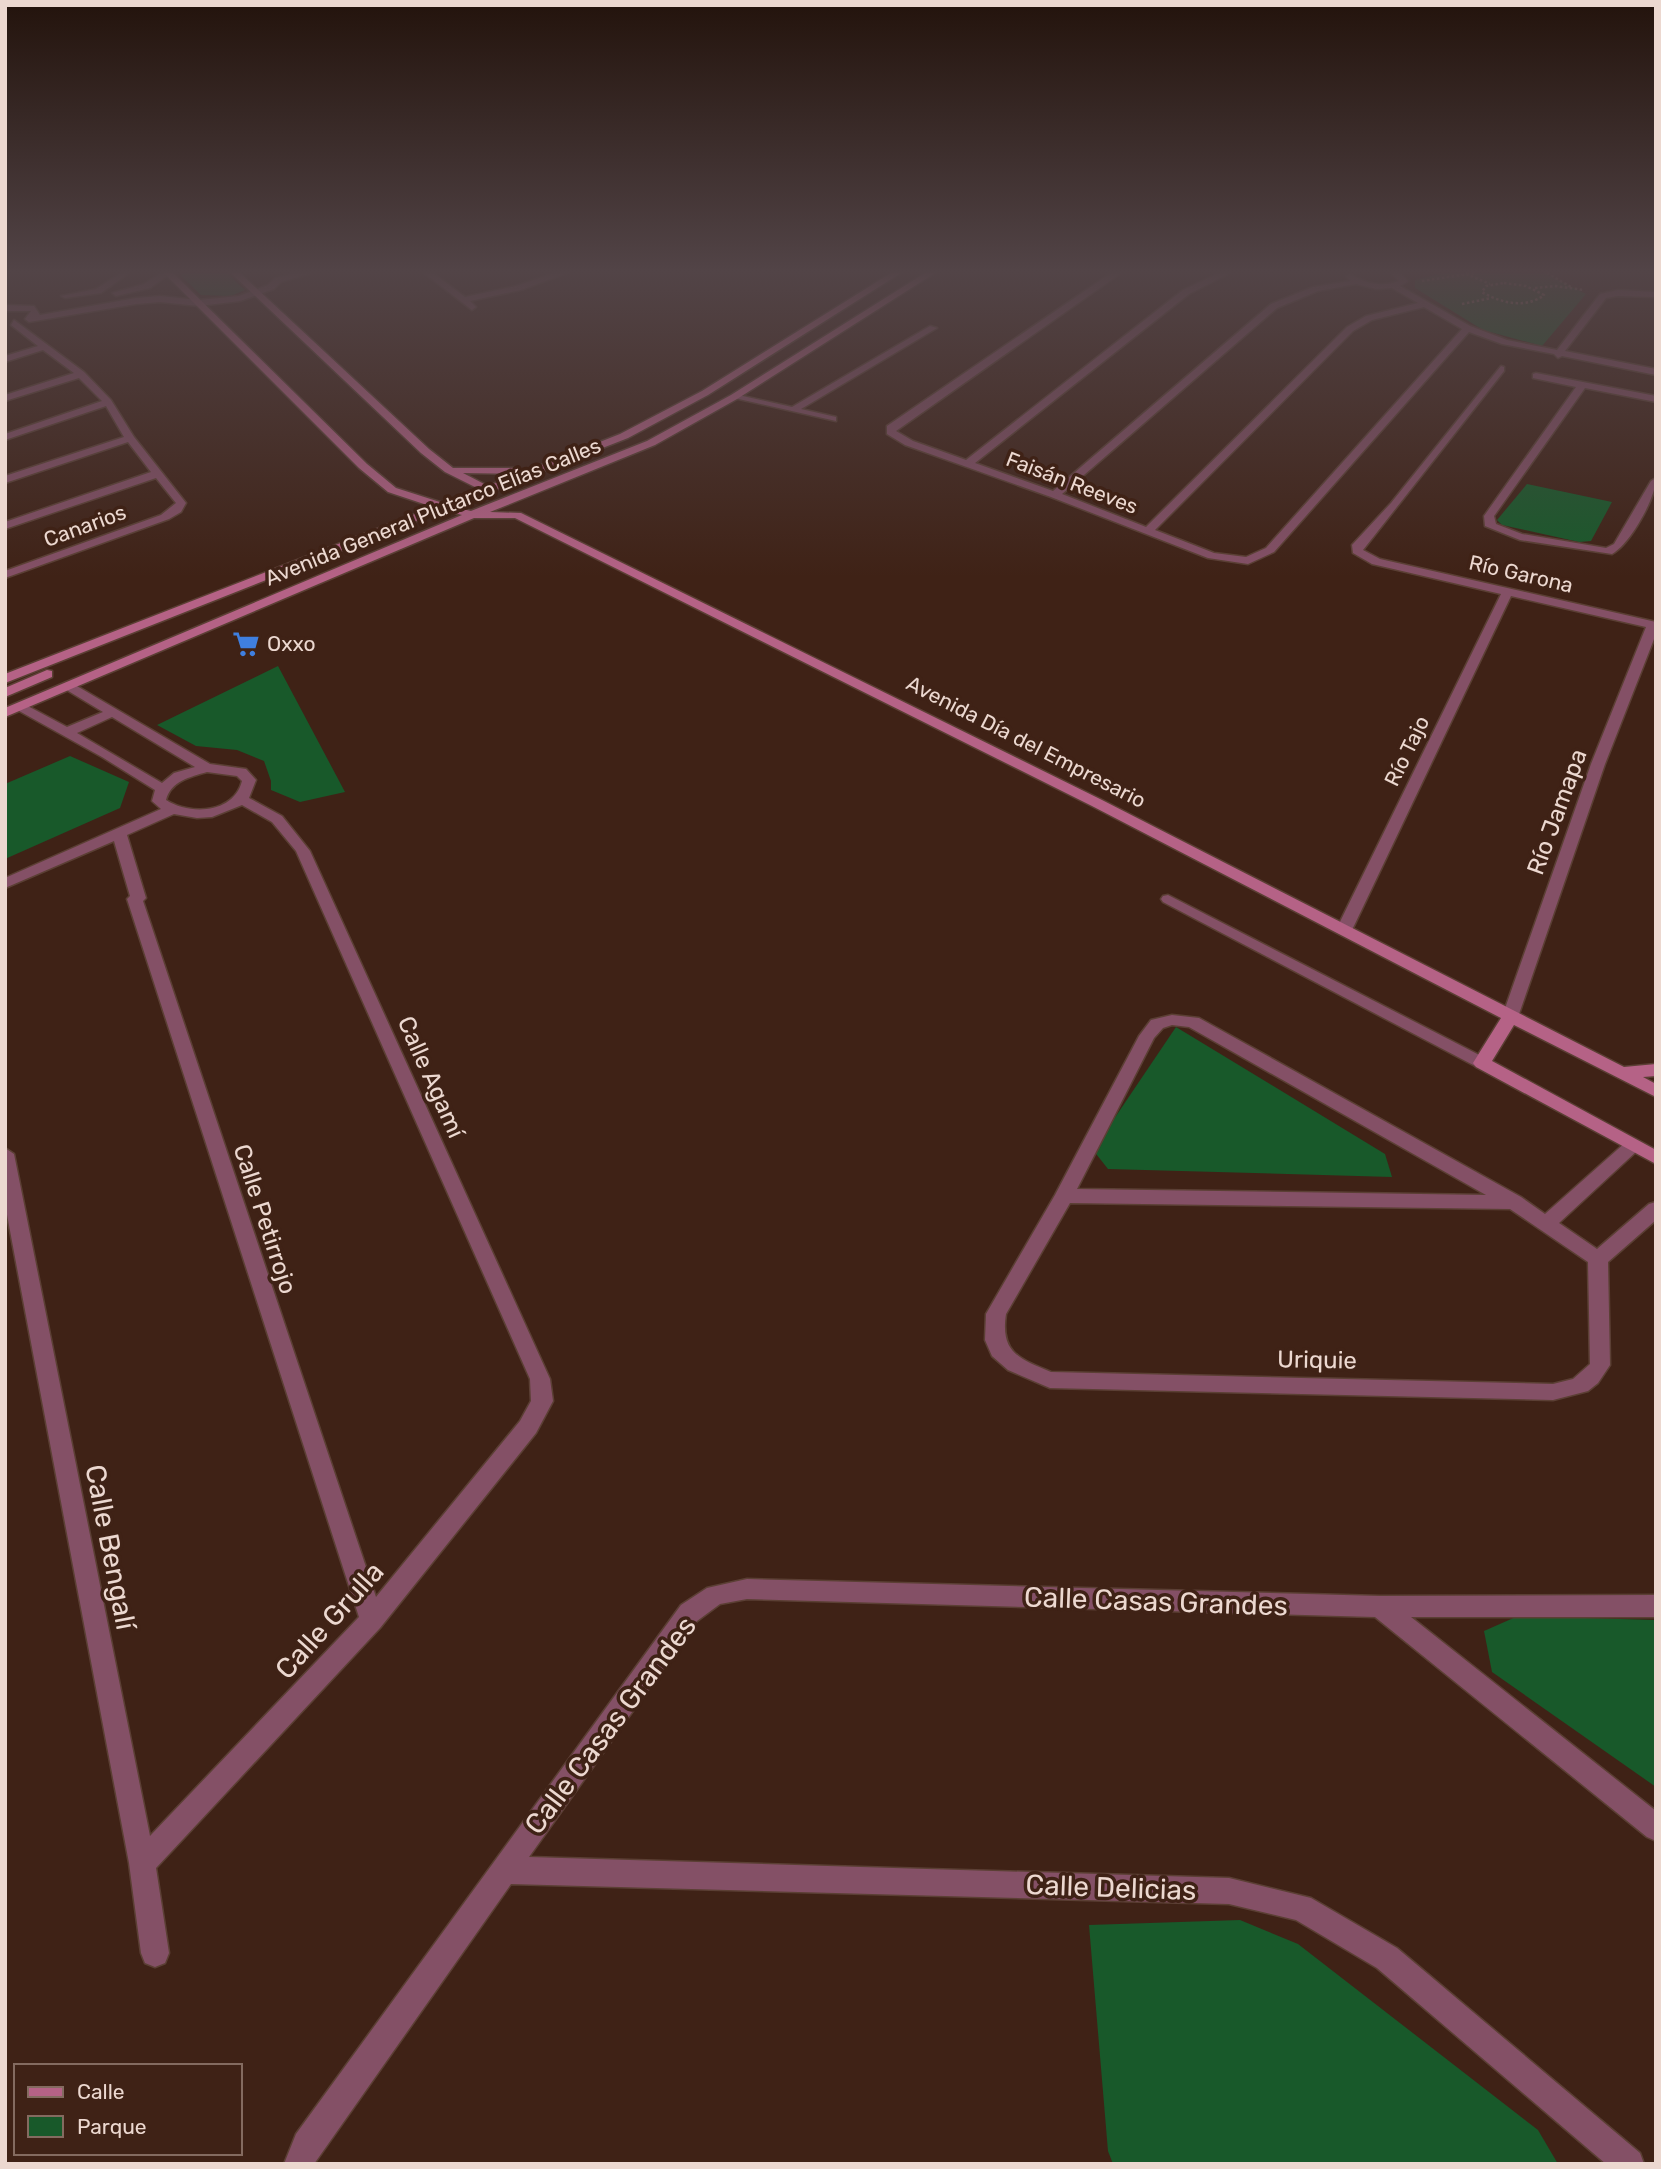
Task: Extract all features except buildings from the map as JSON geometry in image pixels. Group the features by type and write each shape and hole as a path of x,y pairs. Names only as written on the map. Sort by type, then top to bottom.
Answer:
{"street":[{"path":"5,398 81,374"},
{"path":"5,526 156,474 108,402 82,374"},
{"name":"Avenida Día del Empresario","path":"271,374 363,466 392,490 472,514 517,515 787,646 1656,1091"},
{"path":"345,374 449,470 510,500 517,515"},
{"name":"Avenida General Plutarco Elías Calles","path":"5,679 537,470 657,420 732,374"},
{"name":"Avenida General Plutarco Elías Calles","path":"5,713 472,514 651,443 770,374"},
{"name":"Faisán Reeves","path":"969,374 891,428 891,432 898,438 1212,556 1248,561 1270,550 1426,374"},
{"path":"967,464 1081,374"},
{"path":"1055,495 1195,374"},
{"path":"1147,532 1305,374"},
{"name":"Río Garona","path":"1497,374 1395,505 1358,545 1357,551 1376,562 1654,625"},
{"path":"1536,376 1656,399"},
{"path":"1582,385 1489,516 1491,526 1520,537 1608,552 1618,547 1656,481"},
{"path":"5,437 108,402"},
{"path":"5,480 130,438"},
{"path":"449,470 537,470"},
{"name":"Canarios","path":"5,575 177,510 181,503 156,474"},
{"path":"380,531 394,511 392,490"},
{"name":"Río Tajo","path":"1344,930 1508,591"},
{"name":"Río Jamapa","path":"1510,1017 1598,764 1654,625"},
{"path":"5,693 60,668 91,645"},
{"path":"70,686 206,768"},
{"path":"19,707 67,732 162,789"},
{"path":"67,732 113,712"},
{"path":"206,768 241,772 249,780 249,790 241,800 219,811 191,815 169,810 159,801 162,789 179,775 206,768"},
{"name":"Calle Agamí","path":"241,800 267,809 276,816 303,851 540,1379 542,1401"},
{"path":"5,884 169,810"},
{"name":"Calle Petirrojo","path":"119,833 138,898 135,899 372,1620"},
{"path":"1510,1017 1482,1063 1656,1158"},
{"name":"Uriquie","path":"1172,1020 1193,1022 1547,1223 1598,1259 1600,1365 1591,1380 1575,1389 1553,1392 1050,1380 1022,1369 998,1352 992,1330 996,1314 1064,1196 1147,1036 1157,1024 1172,1020"},
{"path":"1620,1073 1656,1070"},
{"path":"1547,1223 1632,1146"},
{"name":"Calle Bengalí","path":"5,1154 142,1863 155,1953"},
{"path":"1064,1196 1514,1202"},
{"path":"1598,1259 1656,1209"},
{"name":"Calle Grulla","path":"142,1863 372,1620 528,1427 542,1401"},
{"name":"Calle Casas Grandes","path":"299,2164 307,2145 689,1614 715,1595 747,1589 1380,1607 1656,1606"},
{"path":"1380,1607 1656,1828"},
{"name":"Calle Delicias","path":"503,1870 1229,1891 1301,1908 1387,1958 1629,2164"}],"lane":[{"path":"794,410 855,374"},
{"path":"734,397 833,419"},
{"path":"1168,899 1482,1063"}],"green space":[{"path":"1527,484 1612,502 1591,541 1579,542 1502,525 1497,520"},
{"path":"278,666 345,792 300,802 271,790 271,781 264,761 237,750 196,746 157,725"},
{"path":"70,756 129,782 120,808 5,859 5,784"},
{"path":"1176,1027 1385,1154 1392,1177 1108,1169 1093,1150"},
{"path":"1518,1616 1656,1620 1656,1787 1492,1672 1484,1631"},
{"path":"1240,1920 1298,1944 1538,2130 1558,2164 1113,2164 1108,2151 1089,1925"}],"place":[{"name":"Oxxo","path":"246,644"}]}
